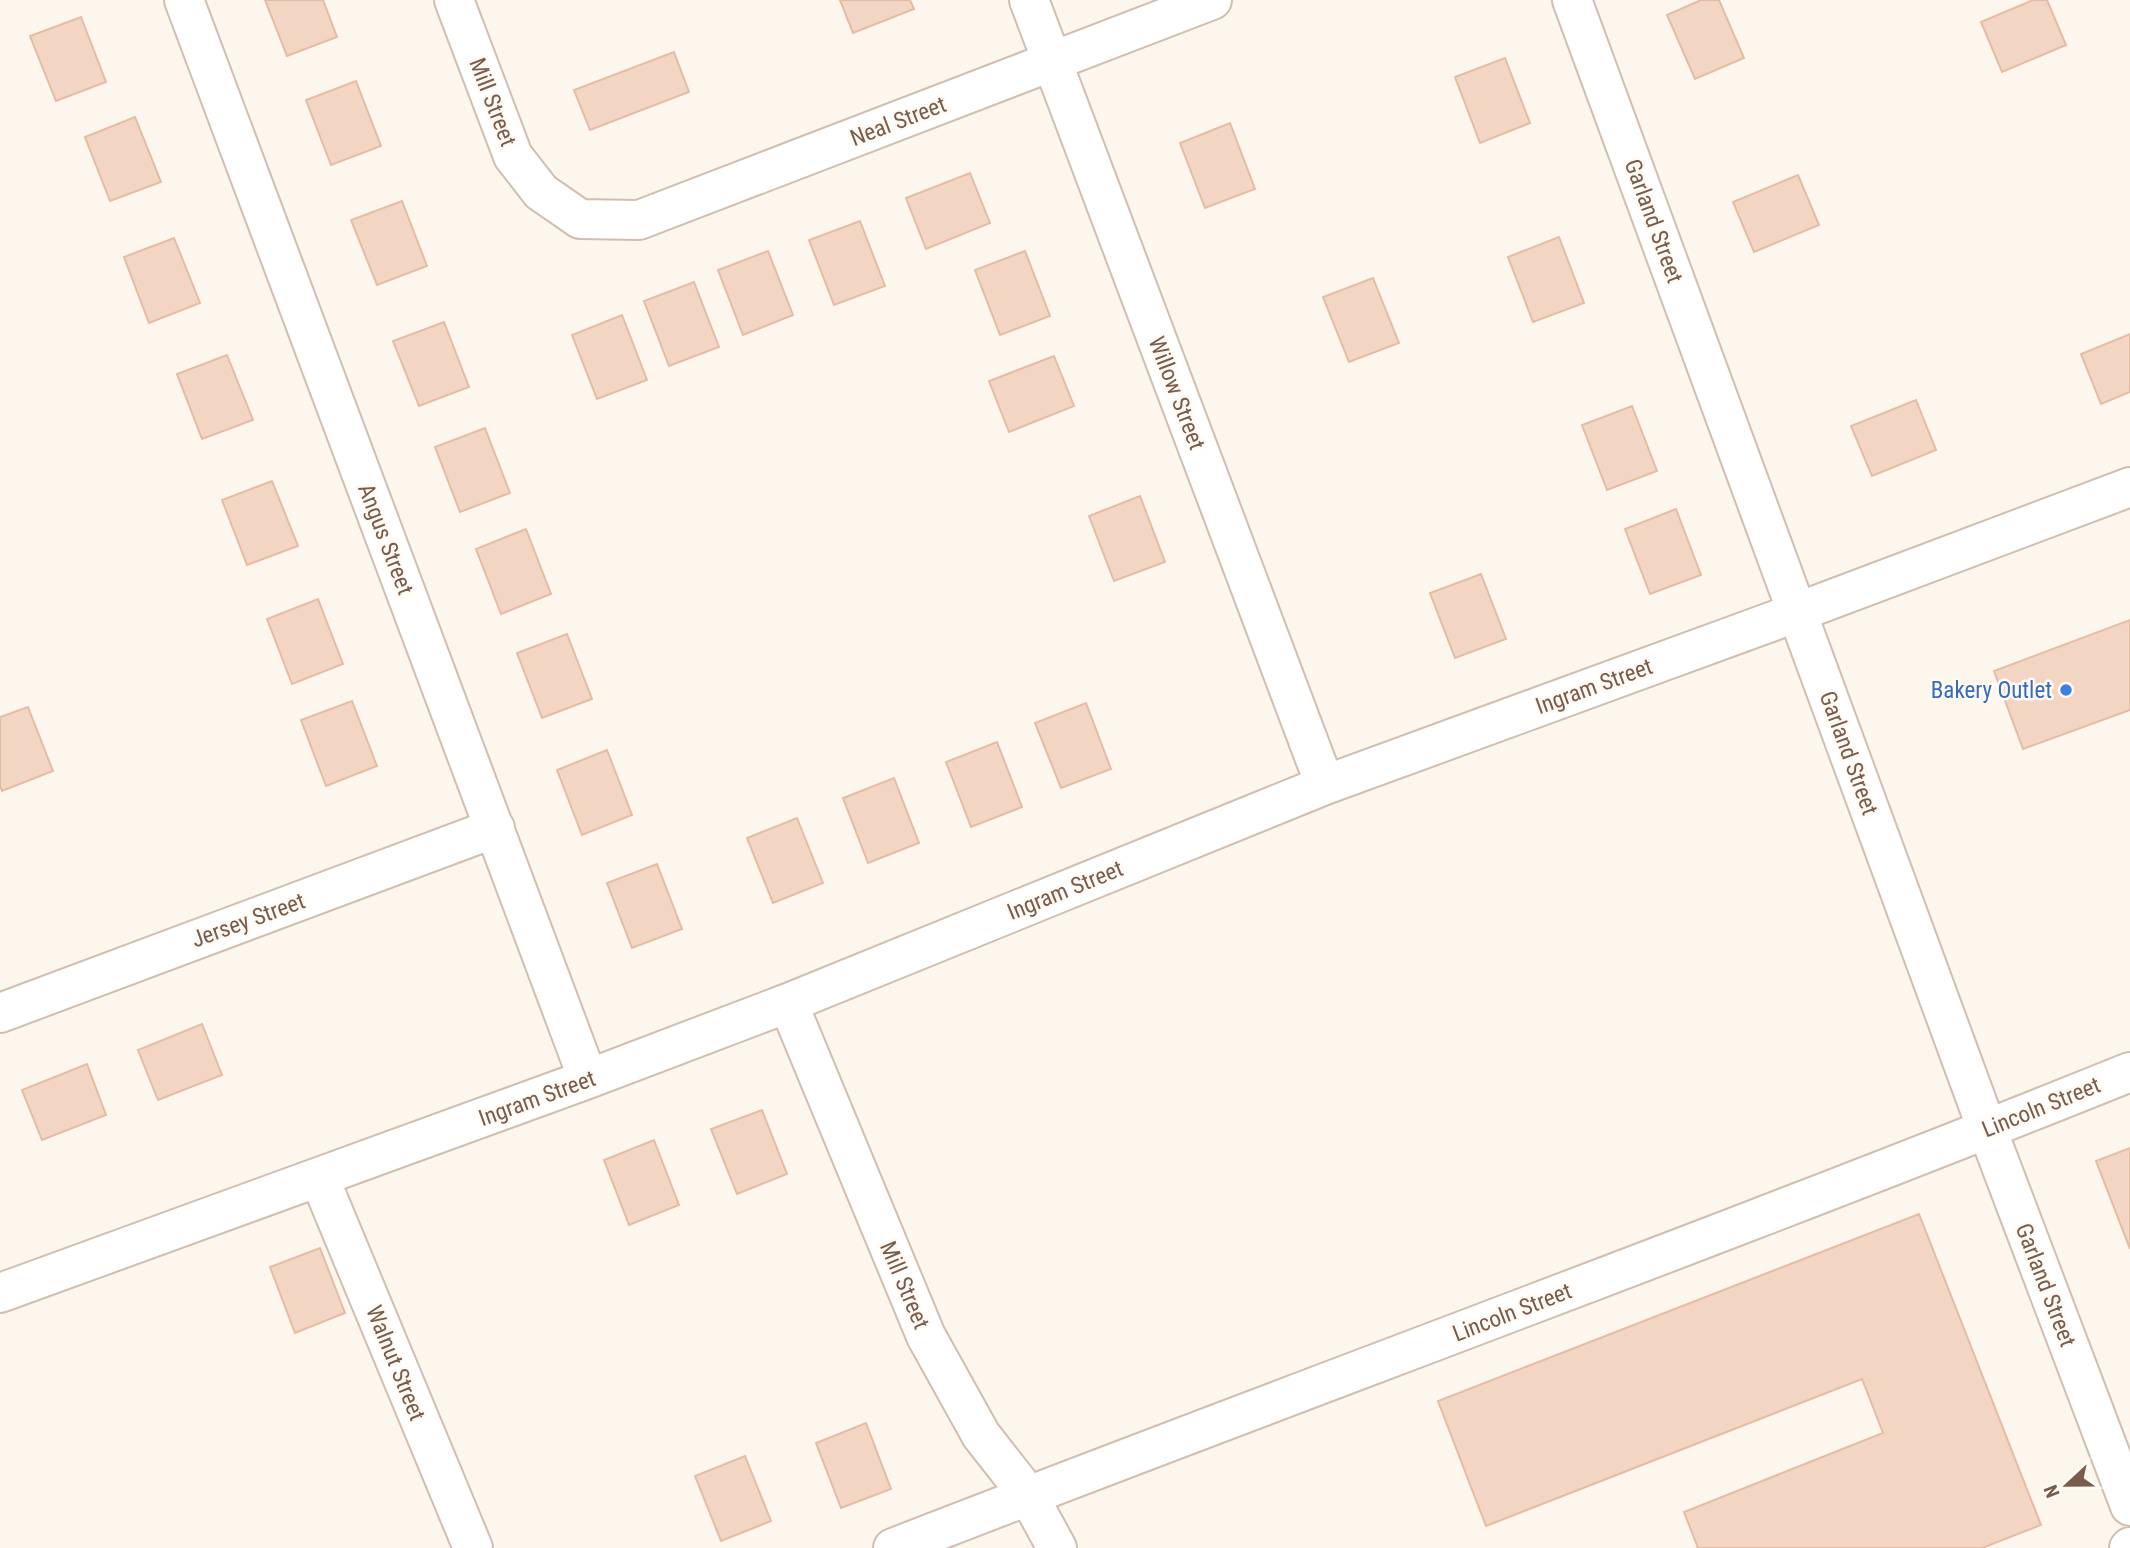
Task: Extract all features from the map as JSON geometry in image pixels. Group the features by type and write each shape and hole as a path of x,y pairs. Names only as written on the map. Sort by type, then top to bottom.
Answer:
{"street":[{"name":"Angus Street","path":"184,0 588,1079"},
{"name":"Mill Street","path":"454,0 513,156 541,192 580,219"},
{"name":"Willow Street","path":"1030,0 1325,785"},
{"name":"Neal Street","path":"580,219 639,220 1212,0"},
{"name":"Garland Street","path":"1572,0 1987,1129 2130,1506"},
{"name":"Ingram Street","path":"0,1293 588,1079 788,1003 1325,785 1798,612 2130,486"},
{"name":"Jersey Street","path":"0,1013 495,828"},
{"name":"Mill Street","path":"788,1003 926,1336 981,1435 1028,1495 1056,1548"},
{"name":"Lincoln Street","path":"893,1548 1482,1324 2130,1072"},
{"name":"Walnut Street","path":"319,1177 473,1548"}],"building":[{"path":"265,0 323,0 337,37 287,56"},
{"path":"840,0 910,0 914,9 853,33"},
{"path":"1701,0 1719,0 1744,58 1695,79 1667,15"},
{"path":"2033,0 2047,0 2066,45 2002,72 1981,22"},
{"path":"81,17 106,82 56,101 30,36"},
{"path":"674,52 689,92 590,130 574,90"},
{"path":"1505,58 1530,123 1480,143 1455,77"},
{"path":"356,81 381,146 331,165 306,100"},
{"path":"135,117 161,182 110,201 85,137"},
{"path":"1230,123 1255,189 1205,208 1180,143"},
{"path":"970,173 990,223 926,249 906,198"},
{"path":"1798,175 1819,225 1754,252 1733,202"},
{"path":"402,201 427,266 377,285 351,220"},
{"path":"860,221 885,286 834,305 809,240"},
{"path":"1559,237 1584,303 1533,322 1508,257"},
{"path":"174,238 200,303 149,323 124,257"},
{"path":"768,251 793,315 743,335 718,270"},
{"path":"1025,251 1050,316 1000,335 975,270"},
{"path":"1373,278 1399,343 1349,362 1323,297"},
{"path":"694,282 719,347 669,366 644,301"},
{"path":"622,315 647,380 597,399 572,335"},
{"path":"444,322 469,387 419,406 393,341"},
{"path":"2130,334 2130,392 2101,404 2081,354"},
{"path":"227,355 253,420 202,439 177,374"},
{"path":"1054,356 1074,406 1009,432 989,381"},
{"path":"1916,400 1936,450 1872,476 1851,426"},
{"path":"1632,406 1657,471 1607,490 1582,425"},
{"path":"485,428 510,493 460,512 435,447"},
{"path":"272,481 298,546 247,565 222,500"},
{"path":"1140,496 1165,562 1114,581 1089,516"},
{"path":"1676,509 1701,575 1650,594 1625,529"},
{"path":"526,529 551,594 501,614 476,549"},
{"path":"1481,574 1506,639 1455,658 1430,593"},
{"path":"318,599 343,664 292,684 267,619"},
{"name":"Bakery Outlet","path":"2130,620 2130,710 2023,749 1994,671"},
{"path":"567,634 592,699 542,718 517,653"},
{"path":"352,701 377,766 326,786 301,720"},
{"path":"1086,703 1111,769 1061,788 1035,723"},
{"path":"28,707 53,771 2,791 0,717"},
{"path":"997,742 1022,807 971,827 946,762"},
{"path":"607,750 632,815 582,835 557,770"},
{"path":"894,778 919,843 868,863 843,798"},
{"path":"797,818 823,883 773,903 747,838"},
{"path":"657,864 682,929 632,948 607,883"},
{"path":"202,1024 222,1075 158,1100 138,1050"},
{"path":"87,1064 106,1115 42,1140 22,1090"},
{"path":"762,1110 787,1174 737,1194 711,1129"},
{"path":"654,1140 679,1205 629,1225 604,1160"},
{"path":"2130,1148 2130,1249 2096,1161"},
{"path":"1919,1214 2041,1525 1982,1548 1698,1548 1684,1512 1883,1433 1862,1379 1486,1526 1438,1401"},
{"path":"320,1248 345,1313 295,1333 270,1267"},
{"path":"866,1423 891,1489 841,1508 816,1443"},
{"path":"745,1456 771,1521 721,1541 695,1476"}],"place":[{"name":"Bakery Outlet","path":"2066,690"}]}
